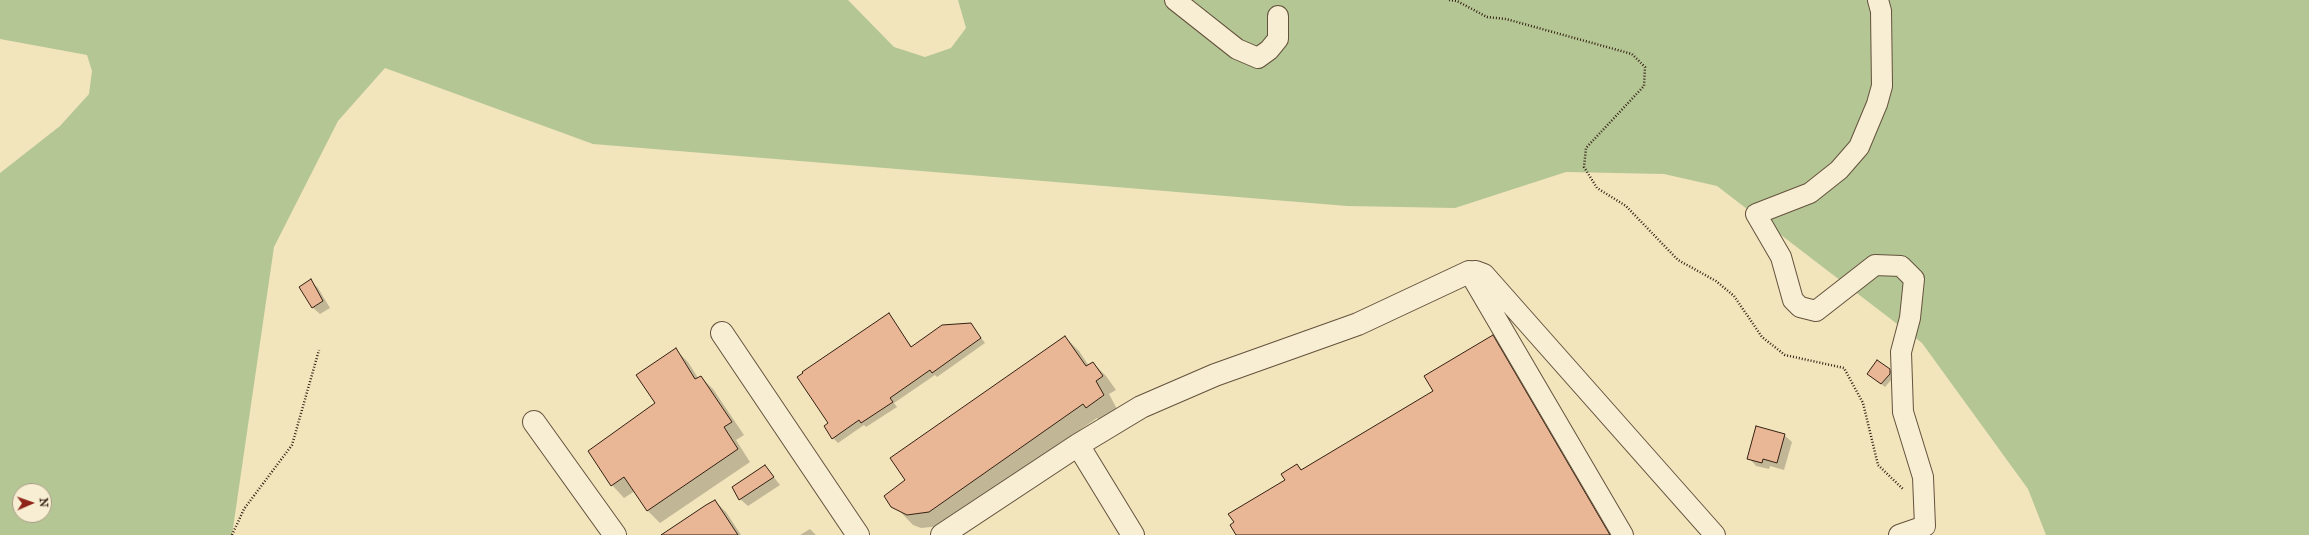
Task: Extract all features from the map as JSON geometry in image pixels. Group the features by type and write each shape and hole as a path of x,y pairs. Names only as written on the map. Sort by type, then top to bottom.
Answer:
{"street":[{"path":"1175,0 1237,49 1258,58 1269,50 1278,39 1278,16"},
{"path":"1878,0 1881,11 1882,86 1877,104 1859,147 1839,170 1810,193 1756,214 1781,257 1793,300 1800,307 1816,311 1875,265 1901,266 1914,279 1910,318 1901,352 1904,412 1923,477 1925,526 1899,535"},
{"path":"942,535 1078,445 1141,407 1209,378 1358,324 1469,272 1476,271 1484,274 1715,535"},
{"path":"1469,272 1623,535"},
{"path":"722,333 858,535"},
{"path":"534,422 615,535"},
{"path":"1078,445 1133,535"}],"path":[{"path":"1449,0 1457,1 1487,17 1506,19 1632,54 1645,67 1644,86 1586,148 1584,167 1597,188 1626,206 1678,260 1716,281 1734,296 1762,337 1785,355 1844,368 1863,403 1878,465 1906,492"},
{"path":"232,535 244,509 292,445 319,350"}],"green space":[{"path":"0,0 848,0 894,47 925,57 951,48 966,28 958,0 2309,0 2309,535 2046,535 2028,489 1922,343 1717,186 1664,174 1566,172 1455,208 1347,206 593,144 385,68 338,121 274,247 232,535 0,535 0,173 60,126 89,94 92,71 87,55 0,39"}],"building":[{"path":"311,279 323,301 312,308 299,287"},
{"path":"889,313 911,347 942,325 971,323 981,338 932,373 930,370 890,398 893,402 861,423 859,420 832,439 824,426 828,423 797,377 803,373 802,372"},
{"path":"1493,335 1610,535 1236,535 1230,525 1234,522 1228,514 1285,480 1281,474 1297,464 1301,470 1433,391 1424,376"},
{"path":"1065,336 1086,366 1093,362 1103,376 1096,381 1104,395 1086,408 1083,404 929,512 907,515 891,507 884,496 905,480 890,458"},
{"path":"676,348 695,379 701,376 732,422 724,427 738,449 647,511 624,477 611,486 588,451 655,403 636,375"},
{"path":"1877,360 1890,369 1890,374 1881,384 1867,374"},
{"path":"1756,426 1785,434 1777,463 1763,459 1762,463 1747,459"},
{"path":"765,465 774,477 739,500 732,487"},
{"path":"715,500 738,535 661,535 706,505"}]}
